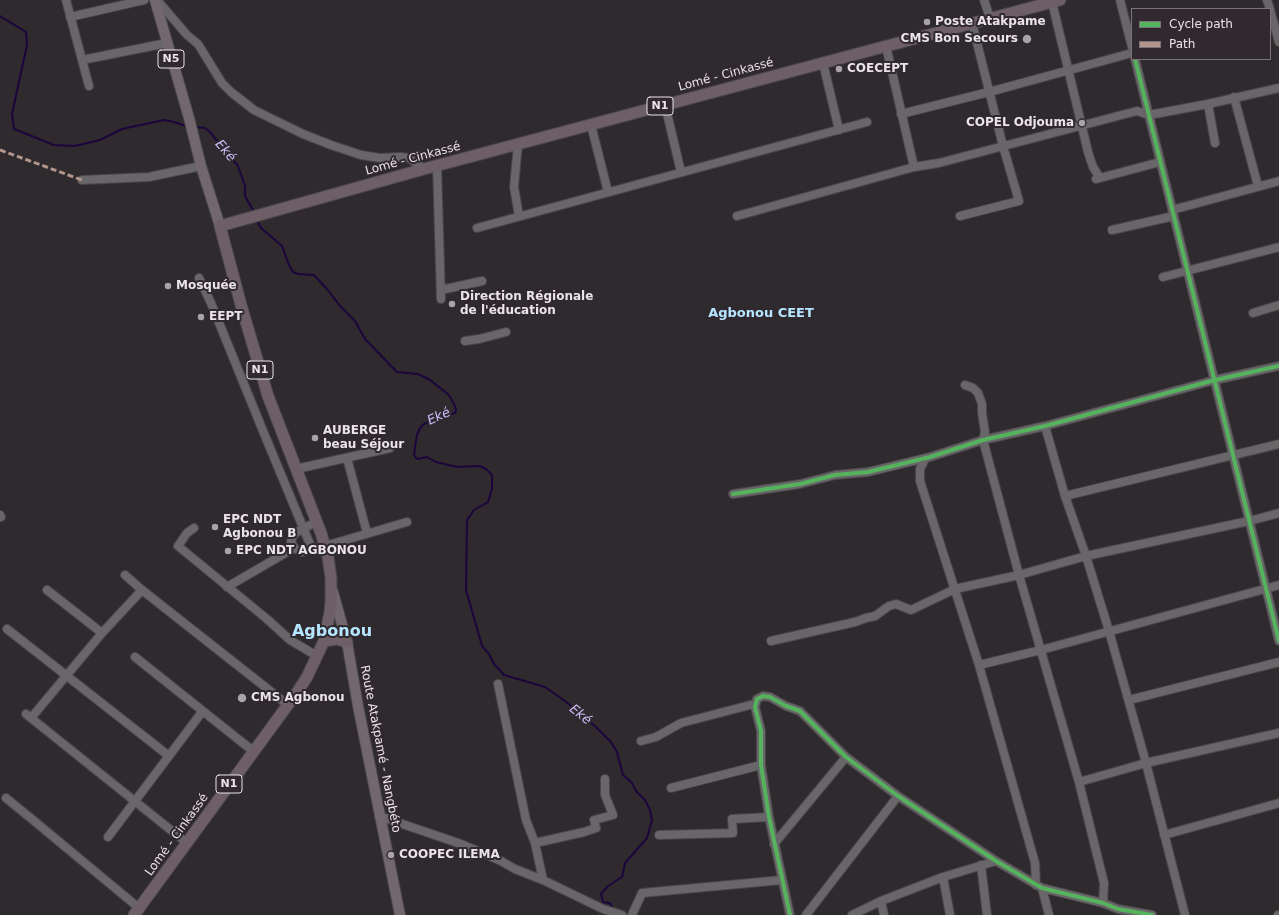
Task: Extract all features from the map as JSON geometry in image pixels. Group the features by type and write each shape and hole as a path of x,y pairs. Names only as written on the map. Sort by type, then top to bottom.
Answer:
{"highway":[{"name":"Lomé - Cinkassé","path":"220,226 424,169 1056,1"},
{"name":"N1","path":"220,226 260,371 312,510"},
{"name":"Lomé - Cinkassé","path":"136,912 288,706 307,677 320,649 330,612 332,588 331,578 309,526 312,510"},
{"name":"Lomé - Cinkassé","path":"312,510 317,521 319,547 326,570 327,598 320,649"},
{"path":"320,649 338,639 347,642"}],"main road":[{"name":"N5","path":"156,0 166,42 189,118 201,166 220,226"},
{"name":"Route Atakpamé - Nangbéto","path":"332,588 347,642 358,706 400,915"}],"street":[{"path":"66,0 89,86"},
{"path":"70,17 144,0"},
{"path":"156,0 187,35 198,44 222,83 254,110 302,134 361,155 380,158 409,158 424,169"},
{"path":"984,0 990,18"},
{"path":"1120,0 1131,43"},
{"path":"1056,1 1069,70 1082,126 1092,167 1098,178 1160,162"},
{"path":"1271,13 1279,42"},
{"path":"960,216 1019,200 1003,146 972,23"},
{"path":"82,60 166,42"},
{"path":"886,46 914,167"},
{"path":"901,114 1131,53"},
{"path":"1135,60 1279,641"},
{"path":"823,63 839,130"},
{"path":"737,216 914,167 939,163 1137,111 1149,115 1208,104 1279,88"},
{"path":"1234,98 1258,186"},
{"path":"1208,104 1215,143"},
{"path":"665,105 681,172"},
{"path":"477,228 867,122"},
{"path":"591,125 608,192"},
{"path":"518,144 514,187 519,216"},
{"path":"82,180 149,177 201,166"},
{"path":"437,166 441,299"},
{"path":"1112,230 1279,181"},
{"path":"1163,277 1279,247"},
{"path":"199,278 309,526 292,536 291,541 294,548 302,552 406,522"},
{"path":"440,290 482,281"},
{"path":"1253,313 1279,305"},
{"path":"464,341 506,332"},
{"path":"733,494 800,484 835,475 868,472 924,459 983,440 1045,426 1214,380 1279,366"},
{"path":"965,385 973,388 978,394 982,404 986,432 983,440 1019,575 1079,782 1104,884 1103,903"},
{"path":"1045,426 1065,496 1086,556 1129,700 1185,915"},
{"path":"1065,496 1279,444"},
{"path":"296,469 390,448"},
{"path":"347,458 367,533"},
{"path":"924,459 920,469 920,481 979,665 1035,863 1039,886 1049,915"},
{"path":"771,641 855,622 875,616 889,606 896,604 911,610 955,589 1019,575 1086,556 1249,521 1279,513"},
{"path":"194,528 187,533 178,546 267,619 290,640 320,649"},
{"path":"227,587 294,548"},
{"path":"125,575 288,706"},
{"path":"979,665 1041,650 1279,585"},
{"path":"47,590 102,633"},
{"path":"142,590 102,633 67,676 29,716 187,842"},
{"path":"7,629 169,756"},
{"path":"135,657 202,712 254,751"},
{"path":"1129,700 1279,662"},
{"path":"498,684 526,820 535,843 543,880"},
{"path":"790,915 774,844 761,766 761,731 755,707 758,699 763,696 770,697 786,706 800,711 846,757 898,796 996,861 1039,886 1103,903 1119,912 1152,915"},
{"path":"642,741 656,737 681,723 754,704"},
{"path":"108,837 202,712"},
{"path":"1079,782 1146,763 1279,733"},
{"path":"774,844 846,757"},
{"path":"671,788 761,766"},
{"path":"535,843 596,828 594,820 613,815 605,795 605,778"},
{"path":"806,915 898,796"},
{"path":"6,798 33,820 136,912"},
{"path":"1164,835 1279,803"},
{"path":"380,816 461,844 543,880 603,909 622,915"},
{"path":"659,835 733,833 732,819 769,817"},
{"path":"852,915 882,901 943,877 996,861"},
{"path":"981,865 987,915"},
{"path":"943,877 950,915"},
{"path":"632,915 642,893 782,880"},
{"path":"882,901 884,915"}],"waterway":[{"name":"Eké","path":"0,16 26,32 27,45 12,114 14,129 54,145 75,146 100,140 122,129 164,120 187,126"},
{"name":"Eké","path":"194,127 205,128 209,131 238,166 245,186 245,196 254,212"},
{"name":"Eké","path":"257,220 261,228 282,246 293,272 298,274 314,275 340,306 355,321 365,339 397,372 418,374 430,380 449,395 455,406 455,413 433,420 424,424 420,428 417,435 414,455 417,459 427,457 436,462 457,467 480,466 492,475 492,489 488,502 474,510 467,520 466,590 482,646 489,654 494,664 504,675 545,687 565,701 596,727 611,742 617,752 623,775 632,783 636,791 645,800 650,810 652,820 647,838 625,863 622,877 608,886 601,894 603,902 610,903 613,910"}],"marked path":[{"path":"0,150 82,180"}],"cycle path":[{"path":"1135,60 1279,641"},
{"path":"733,494 800,484 835,475 868,472 930,457 983,440 1045,426 1215,380 1279,366"},
{"path":"790,915 769,817 761,765 761,731 755,707 757,699 763,696 770,697 786,706 800,711 846,757 898,796 996,861 1042,888 1103,903 1118,909 1152,915"}],"place":[{"name":"Poste Atakpame","path":"927,22"},
{"name":"CMS Bon Secours","path":"1027,39"},
{"name":"COECEPT","path":"839,69"},
{"name":"COPEL Odjouma","path":"1082,123"},
{"name":"Mosquée","path":"168,286"},
{"name":"Direction Régionale de l'éducation","path":"452,304"},
{"name":"EEPT","path":"201,317"},
{"name":"AUBERGE beau Séjour","path":"315,438"},
{"name":"EPC NDT Agbonou B","path":"215,527"},
{"name":"EPC NDT AGBONOU","path":"228,551"},
{"name":"CMS Agbonou","path":"242,698"},
{"name":"COOPEC ILEMA","path":"391,855"}],"district":[{"name":"Agbonou CEET","path":"761,314"},
{"name":"Agbonou","path":"332,632"}]}
